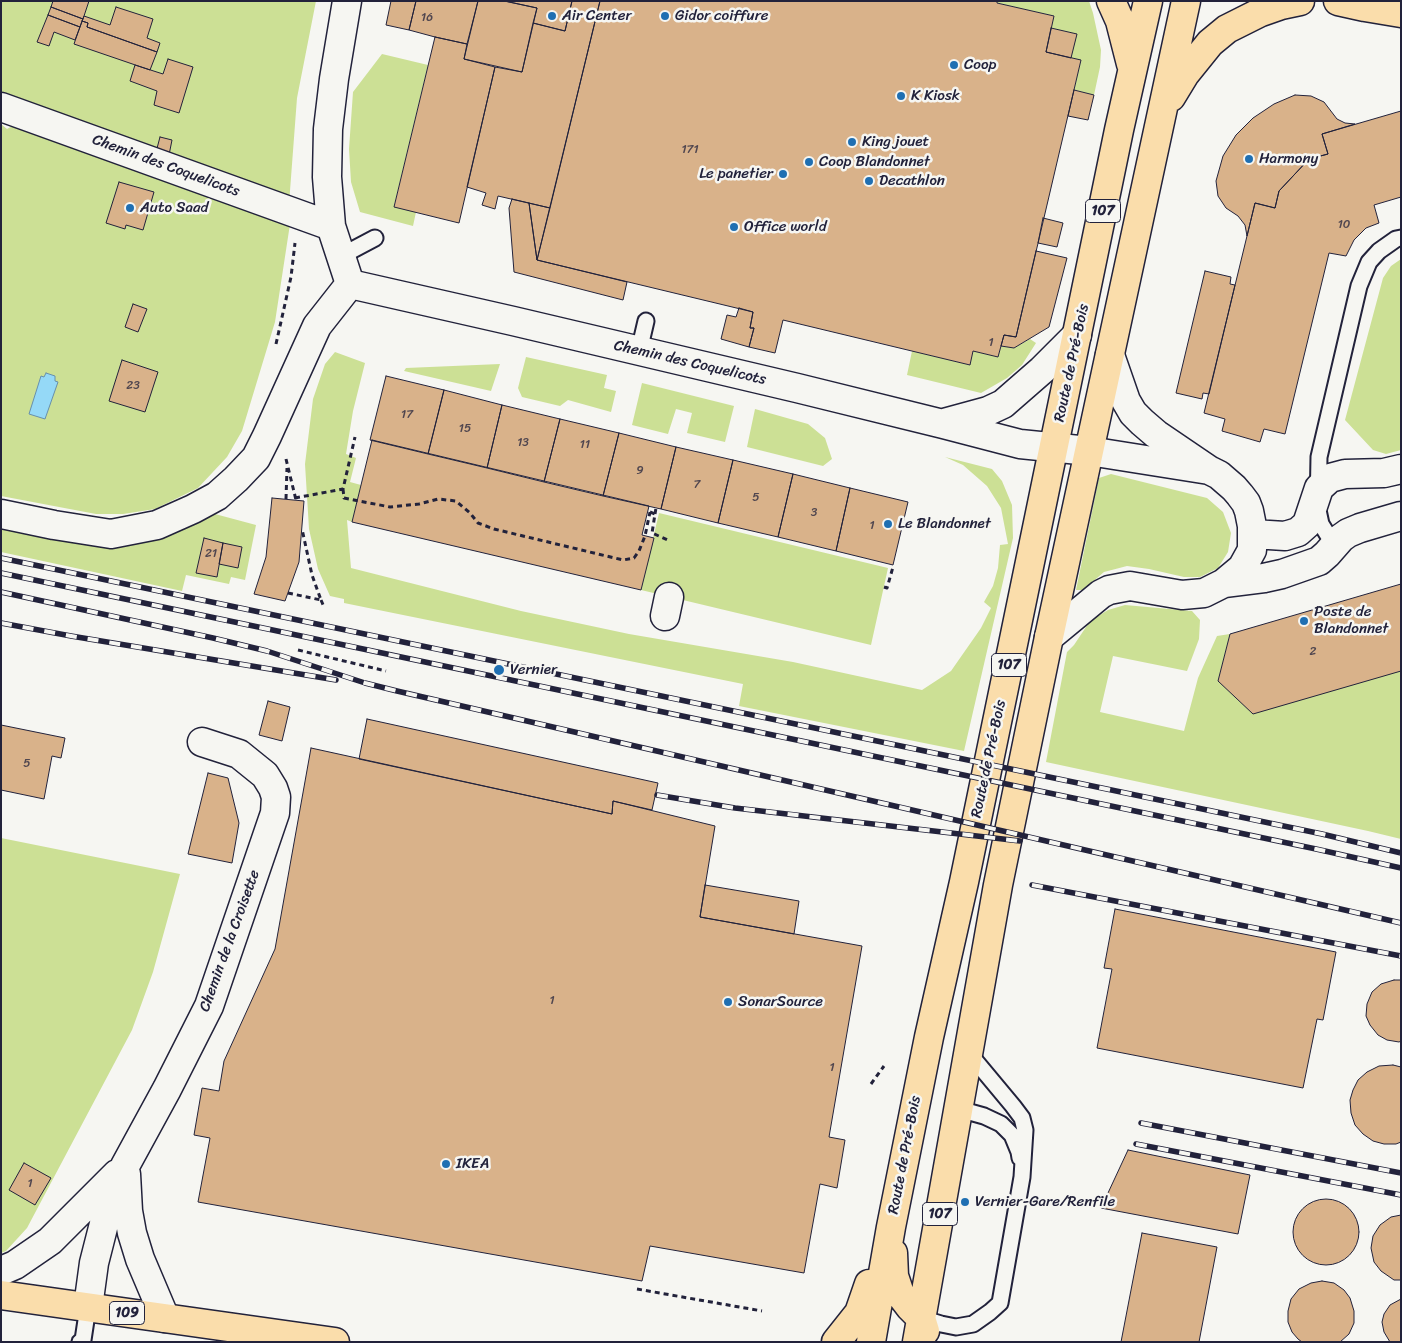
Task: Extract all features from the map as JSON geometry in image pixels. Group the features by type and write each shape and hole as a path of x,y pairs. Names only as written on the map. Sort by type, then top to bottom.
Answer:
{"main road":[{"path":"1111,1 1120,21 1132,68"},
{"name":"Route de Pré-Bois","path":"870,1342 929,1037 964,882 1132,68 1148,1"},
{"name":"107","path":"922,1334 968,1052 998,885 1049,637 1186,1"},
{"path":"1162,114 1185,74 1210,43 1242,20 1281,5 1300,1"},
{"path":"1338,1 1365,8 1401,12"},
{"path":"891,1227 894,1276 900,1294 922,1334"},
{"path":"836,1342 859,1313 891,1227"},
{"name":"109","path":"1,1295 335,1342"}],"street":[{"path":"1,514 111,534 157,526 217,496 256,458 317,326 350,284 330,226 327,176 328,129 347,1"},
{"name":"Chemin des Coquelicots","path":"1,107 330,226"},
{"name":"Chemin des Coquelicots","path":"350,284 639,351 1020,444 1089,451 1209,470"},
{"path":"944,424 988,411 1003,404 1042,370 1077,335"},
{"path":"1049,637 1101,594 1109,590 1130,586 1182,595 1204,592 1224,583 1242,568 1252,550 1253,534 1246,503 1234,488 1219,475 1156,434 1133,413 1126,401 1110,355"},
{"path":"1253,534 1285,536 1298,532 1307,524 1319,488 1330,478 1384,473 1401,469"},
{"path":"1224,583 1264,578 1318,561 1348,533 1401,516"},
{"name":"Chemin de la Croisette","path":"88,1307 94,1263 108,1208 125,1166 209,1006 275,813 276,797 265,775 239,754 202,742"},
{"path":"1,1271 15,1265 50,1241 125,1166"},
{"path":"125,1166 128,1212 132,1233 140,1259 165,1318"}],"lane":[{"path":"341,256 375,238"},
{"path":"1337,543 1329,537 1321,524 1318,510 1319,457 1359,286 1369,262 1379,251 1396,239 1401,238"},
{"path":"639,351 646,322"},
{"path":"922,1334 973,1324 1000,1303 1022,1177 1024,1130 1022,1118 968,1052"},
{"path":"959,1110 986,1117 1001,1124 1012,1135 1019,1152 1022,1177"},
{"path":"80,1342 83,1340 88,1307"},
{"path":"232,1342 275,1334"}],"path":[{"path":"355,437 343,489 344,498 390,507 419,504 438,499 456,502 470,513 478,523 494,529 623,560 634,558 639,551 645,536 650,512 655,514"},
{"path":"286,500 286,458 296,499 343,489"},
{"path":"656,508 652,533 670,541"},
{"path":"302,529 312,575 324,607"},
{"path":"884,587 888,588 893,568"},
{"path":"288,593 321,600"},
{"path":"298,650 386,670"},
{"path":"871,1084 884,1066"},
{"path":"637,1289 762,1311"}],"green space":[{"path":"1,1 316,1 297,98 289,204 1,99"},
{"path":"997,1 1089,1 1101,50 1100,67 1094,95 1074,90 1081,60 1071,58 1076,34 1051,28 1054,16 997,3"},
{"path":"382,54 428,65 394,206 416,212 413,226 360,212 351,182 349,149 353,92"},
{"path":"18,123 290,224 275,322 242,431 227,457 198,488 155,509 123,514 96,514 1,496 1,124 7,129"},
{"path":"1401,259 1401,450 1386,454 1373,450 1345,420 1383,278 1391,266"},
{"path":"1030,339 1036,343 1022,365 1007,378 981,393 907,375 912,351 970,365 973,351 998,357 1001,346 1014,348"},
{"path":"335,352 365,363 353,411 346,454 356,458 350,482 361,485 352,522 347,520 351,568 521,611 629,634 793,662 922,690 951,671 981,628 991,608 984,602 993,586 998,568 1000,545 1008,544 1001,508 987,486 963,465 945,457 992,469 1002,481 1012,505 1013,538 964,751 739,706 743,684 344,603 344,599 330,596 318,569 309,529 305,464 313,399 325,364"},
{"path":"526,357 607,375 604,388 616,391 611,412 568,400 560,406 522,397 518,388"},
{"path":"500,364 491,391 404,371 406,368"},
{"path":"642,383 734,406 725,442 687,433 692,413 676,409 668,434 632,425"},
{"path":"755,409 808,424 825,438 832,459 823,466 747,447"},
{"path":"1111,474 1207,498 1223,512 1231,533 1228,552 1218,568 1200,577 1184,577 1127,566 1104,572 1083,590 1076,590 1099,478"},
{"path":"659,513 888,568 871,645 641,590"},
{"path":"215,514 256,525 245,580 231,577 229,584 186,575 182,591 1,552 1,523 116,548 153,538"},
{"path":"1125,605 1192,611 1200,620 1199,639 1187,671 1113,656 1100,712 1184,731 1198,678 1217,636 1230,634 1218,681 1401,671 1401,839 1046,762 1067,652 1090,621 1108,610"},
{"path":"1,838 180,874 153,972 132,1030 27,1228 6,1251 1,1253"}],"water":[{"path":"46,373 55,376 55,381 58,382 45,419 29,414 41,376 44,377"}],"building":[{"path":"53,1 89,1 83,19 51,7"},
{"path":"391,1 416,1 409,30 386,25"},
{"path":"416,1 478,1 467,44 409,30"},
{"path":"478,1 504,1 537,8 522,72 464,59"},
{"name":"Air Center","path":"505,1 572,1 565,31 533,23 537,8"},
{"path":"572,1 600,1 550,208 498,196 495,209 482,205 486,193 467,187 495,67 522,72 533,23 565,31"},
{"name":"Coop Blandonnet","path":"600,1 997,1 997,3 1054,16 1046,52 1081,60 1016,337 1004,335 998,357 973,351 970,365 783,320 775,353 749,347 754,328 750,328 753,312 537,260"},
{"path":"51,7 83,19 80,27 48,15"},
{"path":"116,7 153,19 147,38 160,43 157,52 87,27 88,23 82,21 84,16 110,25"},
{"path":"48,15 80,27 75,40 54,32 49,46 37,42"},
{"path":"82,21 88,23 87,27 157,52 150,70 74,44"},
{"path":"1051,28 1077,34 1071,58 1046,52"},
{"path":"435,37 467,44 464,59 495,67 459,223 394,207"},
{"path":"168,59 193,67 179,113 154,105 157,91 130,81 135,65 163,74"},
{"path":"1074,90 1094,95 1088,120 1068,116"},
{"path":"1295,95 1311,96 1324,102 1337,119 1345,123 1355,124 1322,134 1328,154 1309,159 1279,191 1275,208 1255,203 1247,236 1245,225 1238,216 1226,208 1218,196 1216,181 1223,156 1236,135 1253,118 1274,104"},
{"path":"1401,111 1401,197 1374,205 1379,223 1366,228 1354,240 1346,256 1329,253 1285,434 1264,429 1260,442 1222,431 1225,419 1204,413 1255,203 1275,208 1279,191 1309,159 1328,154 1322,134"},
{"path":"160,137 172,140 168,160 155,156"},
{"name":"Auto Saad","path":"119,182 154,192 143,230 126,225 125,229 106,223"},
{"path":"512,199 529,203 537,260 627,282 623,300 514,272 509,208"},
{"path":"529,203 550,208 537,260"},
{"path":"1043,218 1063,223 1057,247 1038,243"},
{"path":"1036,251 1067,258 1049,327 1014,348 1001,346 1004,335 1016,337"},
{"path":"1205,271 1231,277 1230,284 1235,285 1209,394 1203,393 1202,399 1176,393"},
{"path":"133,304 147,309 138,332 125,327"},
{"path":"739,308 753,312 750,328 754,328 749,347 721,339 727,315 736,317"},
{"path":"122,360 158,372 145,412 109,401"},
{"path":"386,376 444,390 428,454 370,440"},
{"path":"444,390 502,405 487,468 428,454"},
{"path":"502,405 560,419 544,482 487,468"},
{"path":"560,419 619,433 603,496 544,482"},
{"path":"619,433 676,447 661,509 603,496"},
{"path":"372,440 649,506 642,535 654,538 641,590 352,522"},
{"path":"676,447 733,460 718,523 661,509"},
{"path":"733,460 793,474 778,537 718,523"},
{"path":"793,474 850,488 836,551 778,537"},
{"path":"850,488 908,502 893,565 836,551"},
{"path":"272,498 304,501 299,562 285,601 254,594 266,557"},
{"path":"204,538 223,543 217,577 196,573"},
{"path":"223,543 242,547 238,568 219,564"},
{"path":"1401,584 1401,671 1253,714 1218,681 1230,634"},
{"path":"268,701 290,707 282,741 259,735"},
{"path":"367,719 658,783 652,810 613,801 612,814 359,759"},
{"path":"1,725 65,738 61,758 52,756 44,799 1,790"},
{"name":"IKEA","path":"311,748 612,814 613,801 715,826 700,917 862,946 829,1137 845,1140 837,1188 820,1184 804,1273 650,1246 642,1281 198,1202 210,1138 194,1135 202,1088 219,1091 224,1061 275,949"},
{"path":"208,773 228,778 239,823 232,863 188,854"},
{"path":"705,885 799,901 794,934 700,917"},
{"path":"1115,909 1336,952 1323,1020 1317,1019 1303,1088 1097,1048 1112,969 1104,968"},
{"path":"1401,980 1401,1041 1399,1042 1387,1040 1378,1035 1366,1016 1367,1004 1372,992 1381,984"},
{"path":"1393,1065 1401,1067 1401,1142 1384,1144 1373,1141 1355,1125 1351,1113 1350,1100 1358,1080 1367,1072 1379,1066"},
{"path":"1128,1150 1250,1175 1238,1234 1101,1208"},
{"path":"24,1163 51,1178 35,1205 9,1190"},
{"path":"1320,1199 1332,1199 1350,1208 1357,1219 1359,1232 1357,1245 1350,1256 1339,1263 1320,1265 1307,1260 1298,1251 1293,1238 1293,1226 1298,1213 1307,1204"},
{"path":"1401,1215 1401,1280 1394,1280 1381,1271 1374,1262 1371,1248 1373,1236 1380,1225 1391,1217"},
{"path":"1142,1233 1217,1247 1199,1342 1121,1342"},
{"path":"1322,1281 1334,1283 1344,1290 1350,1298 1354,1311 1354,1323 1349,1334 1340,1342 1302,1342 1292,1332 1288,1322 1291,1299 1299,1289 1311,1283"},
{"path":"1401,1299 1401,1342 1390,1342 1384,1332 1382,1322 1384,1314 1390,1305"}],"railway":[{"path":"1,558 1322,834 1401,853"},
{"path":"1,573 1401,868"},
{"path":"1,592 267,651 365,683 397,691 1401,923"},
{"path":"1,623 336,680"},
{"path":"657,795 735,808 1020,841"},
{"path":"1032,885 1401,956"},
{"path":"1141,1123 1401,1173"},
{"path":"1136,1144 1401,1195"}],"place":[{"name":"Air Center","path":"552,16"},
{"name":"Gidor coiffure","path":"665,16"},
{"name":"Coop","path":"954,65"},
{"name":"K Kiosk","path":"901,96"},
{"name":"King jouet","path":"852,142"},
{"name":"Harmony","path":"1249,159"},
{"name":"Coop Blandonnet","path":"809,162"},
{"name":"Le panetier","path":"783,174"},
{"name":"Decathlon","path":"869,181"},
{"name":"Auto Saad","path":"130,208"},
{"name":"Office world","path":"734,227"},
{"name":"Le Blandonnet","path":"888,524"},
{"name":"Poste de Blandonnet","path":"1304,621"},
{"name":"Vernier","path":"499,670"},
{"name":"SonarSource","path":"728,1002"},
{"name":"IKEA","path":"446,1164"},
{"name":"Vernier-Gare/Renfile","path":"965,1202"}]}
